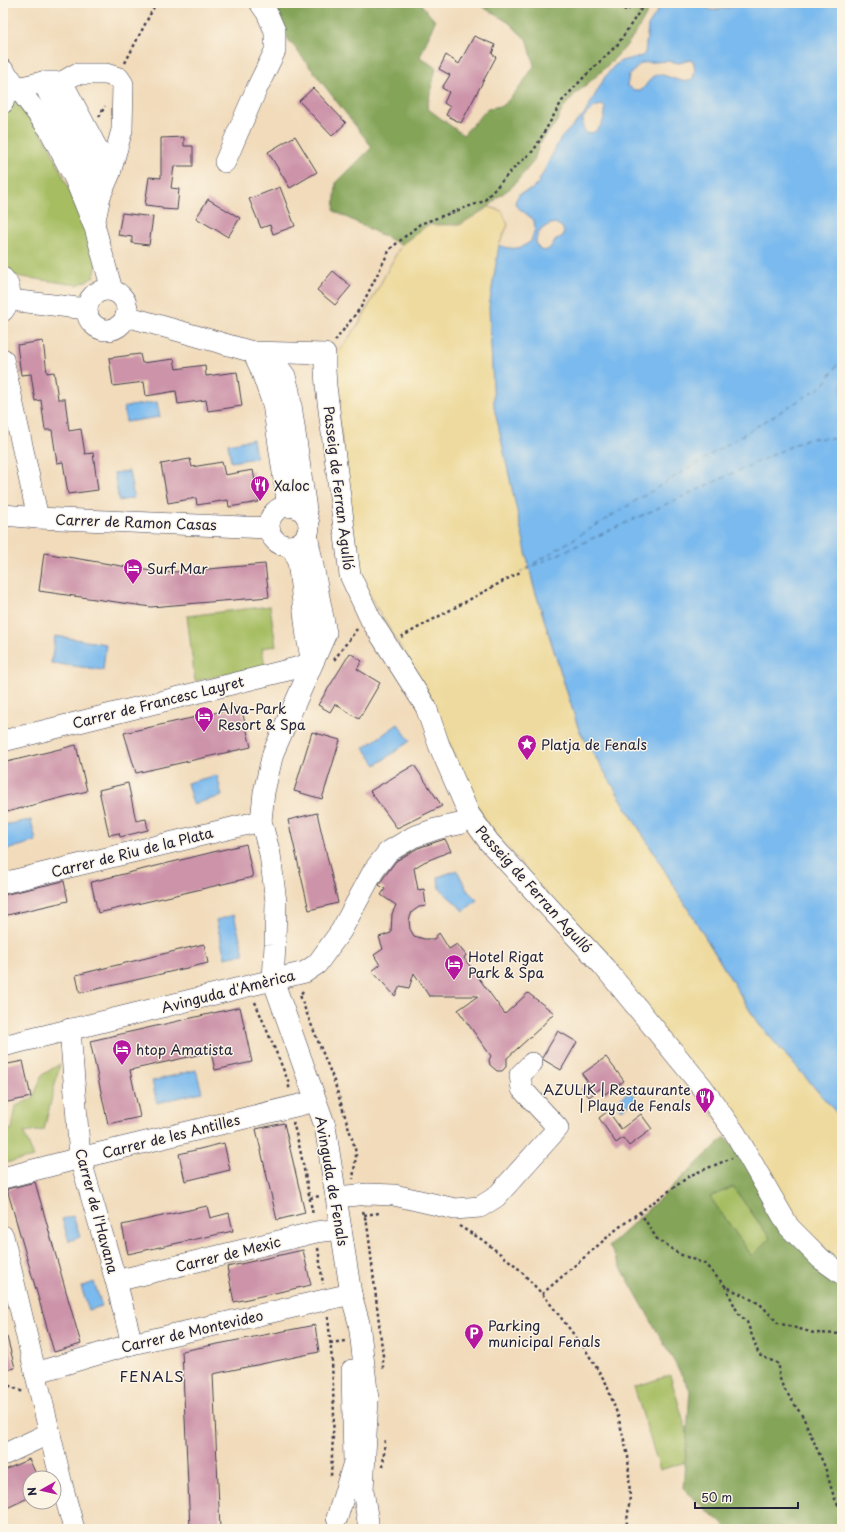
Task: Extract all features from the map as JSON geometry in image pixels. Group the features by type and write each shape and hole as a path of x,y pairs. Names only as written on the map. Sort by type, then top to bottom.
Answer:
{"street":[{"path":"226,162 257,88 275,51 275,31 267,13 260,3"},
{"path":"11,78 52,82 76,74 106,74 119,78 123,84 122,130 110,172 100,196 94,225"},
{"path":"3,103 11,78"},
{"path":"11,78 49,129 75,179 94,225 112,290"},
{"path":"52,82 110,172"},
{"path":"52,82 100,196"},
{"path":"3,278 9,286 6,306 87,309"},
{"path":"106,290 112,290 118,293 126,303 127,310 126,316 118,326 106,330 95,326 90,321 87,309 90,298 95,294 106,290"},
{"path":"126,316 253,352 326,354"},
{"path":"253,352 273,404 288,507"},
{"path":"253,352 277,366 285,376 289,391 302,533 326,633 321,664 304,684 273,754 264,792 261,820 270,854 276,902 273,980"},
{"name":"Passeig de Ferran Agulló","path":"326,354 326,386 350,575 371,620 426,706 439,745 469,814 489,842 604,967 698,1082 735,1133 789,1227 822,1259 842,1274"},
{"path":"3,359 38,518"},
{"path":"284,506 288,507 293,506 302,510 302,533 287,547 278,544 272,537 268,528 269,520 274,512 284,506"},
{"name":"Carrer de Ramon Casas","path":"3,515 38,518 268,528"},
{"name":"Carrer de Francesc Layret","path":"3,740 292,669 321,664"},
{"name":"Carrer de Riu de la Plata","path":"3,883 261,820"},
{"name":"Avinguda d'Amèrica","path":"3,1046 305,972 317,964 341,932 374,870 388,852 413,837 436,829 459,824"},
{"name":"Avinguda de Fenals","path":"273,980 325,1126 351,1294 359,1323 368,1399 364,1490 371,1526"},
{"name":"Carrer de l'Havana","path":"70,1029 80,1158 116,1281 132,1344"},
{"path":"336,1197 368,1194 394,1195 455,1209 480,1207 496,1197 558,1128 522,1089 520,1075 532,1063"},
{"name":"Carrer de les Antilles","path":"3,1178 316,1101"},
{"name":"Carrer de Mexic","path":"116,1281 316,1232 341,1228"},
{"path":"3,1236 74,1529"},
{"name":"Avinguda de Fenals","path":"333,1524 354,1462 351,1294"},
{"name":"Carrer de Montevideo","path":"35,1373 132,1344 351,1294"},
{"path":"3,1455 50,1433"},
{"path":"333,1524 345,1515 354,1514 362,1517 371,1526"}],"path":[{"path":"129,56 156,3"},
{"path":"626,3 624,9 627,11 633,3"},
{"path":"326,354 361,307 390,249 420,224 484,201 512,170 534,150 562,101 618,44 645,3"},
{"path":"386,644 520,572"},
{"path":"321,664 334,660"},
{"path":"542,1294 618,1228 691,1176 746,1152"},
{"path":"364,1215 385,1212"},
{"path":"640,1212 657,1239 679,1254 705,1264 725,1286 738,1313 747,1322 759,1355 779,1364 779,1376 783,1387 804,1417 825,1467 834,1497 842,1512"},
{"path":"456,1224 481,1239 516,1266 542,1294 585,1349 606,1383 618,1416 628,1456 630,1497 626,1529"},
{"path":"725,1286 760,1304 778,1323 814,1333 842,1334"},
{"path":"3,1383 26,1394"}],"green space":[{"path":"260,3 420,3 435,21 420,57 436,68 427,108 463,135 487,109 504,105 520,87 534,66 528,41 508,22 476,3 653,3 637,31 624,49 601,72 574,95 563,108 556,123 539,144 534,161 512,187 498,197 489,207 460,225 428,225 401,245 334,211 336,183 372,147"},
{"path":"17,97 48,143 92,239 98,259 94,277 78,285 15,276 3,268 3,117 4,111"},
{"path":"270,606 276,646 262,648 265,666 195,681 187,616"},
{"path":"60,1064 44,1130 24,1133 34,1157 5,1163 3,1157 3,1132 12,1129 16,1106 33,1098 42,1075"},
{"path":"725,1137 842,1264 842,1529 728,1529 683,1489 690,1390 609,1246","holes":["733,1187 770,1238 752,1256 710,1197"]},
{"path":"733,1187 770,1238 752,1256 709,1197"},
{"path":"670,1375 695,1459 660,1470 634,1387"}],"sand":[{"name":"Platja de Fenals","path":"489,207 502,211 508,225 499,245 533,584 579,730 757,1022 842,1119 842,1264 789,1215 558,908 487,823 469,791 429,695 358,576 332,360 359,324 401,245 428,225 460,225"}],"water":[{"path":"699,3 711,10 715,10 728,8 740,3 842,3 842,1119 757,1022 579,730 533,584 494,407 489,307 499,245 508,248 519,248 531,241 535,229 534,220 516,206 515,202 519,194 532,189 538,183 560,139 585,113 605,77 614,66 621,61 642,56 645,53 648,26 662,4","holes":["690,60 694,63 695,73 693,78 689,81 677,80 658,74 652,77 642,90 634,90 627,85 629,76 642,63 667,61 679,63","602,105 605,108 603,121 598,129 591,133 586,133 583,127 583,118 596,107","555,223 562,227 564,232 563,236 556,240 550,248 543,251 540,250 536,244 536,240 541,230"]},
{"path":"157,402 160,417 126,422 124,407"},
{"path":"253,439 256,458 231,462 228,444"},
{"path":"129,471 134,498 119,501 114,473"},
{"path":"55,636 106,644 103,670 51,663"},
{"path":"398,724 410,741 376,765 364,748"},
{"path":"217,775 222,796 193,804 187,783"},
{"path":"31,820 36,841 3,851 3,825"},
{"path":"457,870 467,890 477,900 464,911 439,888 438,877"},
{"path":"234,915 244,954 225,958 216,920"},
{"path":"196,1070 202,1092 157,1103 152,1081"},
{"path":"630,1090 636,1098 622,1110 616,1103"},
{"path":"73,1216 80,1237 69,1241 62,1219"},
{"path":"94,1282 102,1306 89,1310 81,1287"}],"building":[{"path":"474,36 495,45 492,54 496,57 461,123 446,115 450,107 444,103 449,92 442,88 450,75 439,69 446,55 459,64"},
{"path":"313,88 346,123 332,136 299,101"},
{"path":"295,136 317,172 290,188 268,152"},
{"path":"184,137 184,146 193,146 193,166 174,166 171,188 179,189 177,210 162,209 162,207 145,205 149,177 161,178 161,138"},
{"path":"280,187 295,226 273,234 270,225 261,228 249,199"},
{"path":"208,199 240,218 228,237 196,218"},
{"path":"122,213 153,217 149,245 132,243 132,237 118,235"},
{"path":"333,271 351,286 335,305 317,290"},
{"path":"43,341 47,373 54,372 58,399 65,399 69,431 81,429 85,454 93,453 98,490 68,494 63,462 57,463 52,430 45,430 41,400 35,401 31,374 21,375 17,345"},
{"path":"140,354 142,363 174,359 176,369 205,365 206,376 237,372 242,406 208,411 206,400 178,404 176,391 146,396 144,382 113,386 109,358"},
{"path":"190,459 192,467 222,462 225,475 253,470 259,502 229,507 228,500 197,505 196,498 168,503 161,464"},
{"path":"44,553 163,573 265,564 269,597 151,607 39,591"},
{"path":"350,653 362,661 357,669 380,683 359,719 335,704 330,712 318,705"},
{"path":"241,707 251,747 136,773 124,733"},
{"path":"312,732 340,740 322,799 294,791"},
{"path":"76,745 87,791 3,813 3,763"},
{"path":"414,765 442,806 397,828 370,791"},
{"path":"128,783 136,821 146,819 148,830 120,837 119,833 109,835 99,790"},
{"path":"317,813 338,903 309,910 288,820"},
{"name":"Hotel Rigat Park & Spa","path":"445,839 451,851 424,862 414,868 418,890 424,889 426,906 419,907 412,912 409,920 410,929 414,936 424,939 434,939 439,933 449,949 457,944 466,955 464,958 505,1014 528,993 554,1013 507,1058 507,1064 502,1071 497,1071 490,1065 489,1060 491,1056 458,1010 478,996 429,996 414,973 409,988 400,986 395,996 372,971 380,965 374,955 383,949 379,937 391,933 392,914 396,905 381,895 385,889 379,885 396,861 418,848"},
{"path":"246,844 253,877 98,913 91,882"},
{"path":"64,881 68,901 3,916 3,895"},
{"path":"204,944 208,963 80,993 76,975"},
{"name":"htop Amatista","path":"240,1007 252,1062 215,1070 211,1052 130,1070 140,1117 108,1124 90,1041"},
{"path":"558,1031 577,1042 561,1070 542,1058"},
{"path":"606,1057 624,1081 605,1094 601,1088 589,1097 581,1087 588,1082 582,1074"},
{"path":"23,1061 31,1097 3,1103 3,1065"},
{"path":"608,1111 621,1129 641,1114 652,1129 629,1146 623,1138 616,1143 599,1118"},
{"path":"284,1123 305,1213 277,1220 256,1129"},
{"path":"224,1143 230,1170 185,1181 179,1154"},
{"path":"35,1182 81,1344 54,1352 7,1189"},
{"path":"207,1206 210,1218 229,1213 233,1231 128,1254 122,1225"},
{"path":"303,1250 311,1285 234,1302 227,1267"},
{"path":"315,1325 319,1352 213,1374 220,1529 190,1529 182,1351"},
{"path":"3,1337 7,1337 15,1368 3,1371"},
{"path":"29,1459 34,1470 22,1470 22,1501 3,1510 3,1471"}],"ferry route":[{"path":"842,357 824,385 520,572 809,438 842,439"}],"place":[{"name":"Xaloc","path":"260,502"},
{"name":"Surf Mar","path":"133,585"},
{"name":"Alva-Park Resort & Spa","path":"204,733"},
{"name":"Platja de Fenals","path":"527,761"},
{"name":"Hotel Rigat Park & Spa","path":"454,981"},
{"name":"htop Amatista","path":"122,1066"},
{"name":"AZULIK | Restaurante | Playa de Fenals","path":"705,1114"},
{"name":"Parking municipal Fenals","path":"474,1350"}],"district":[{"name":"FENALS","path":"152,1375"}]}
